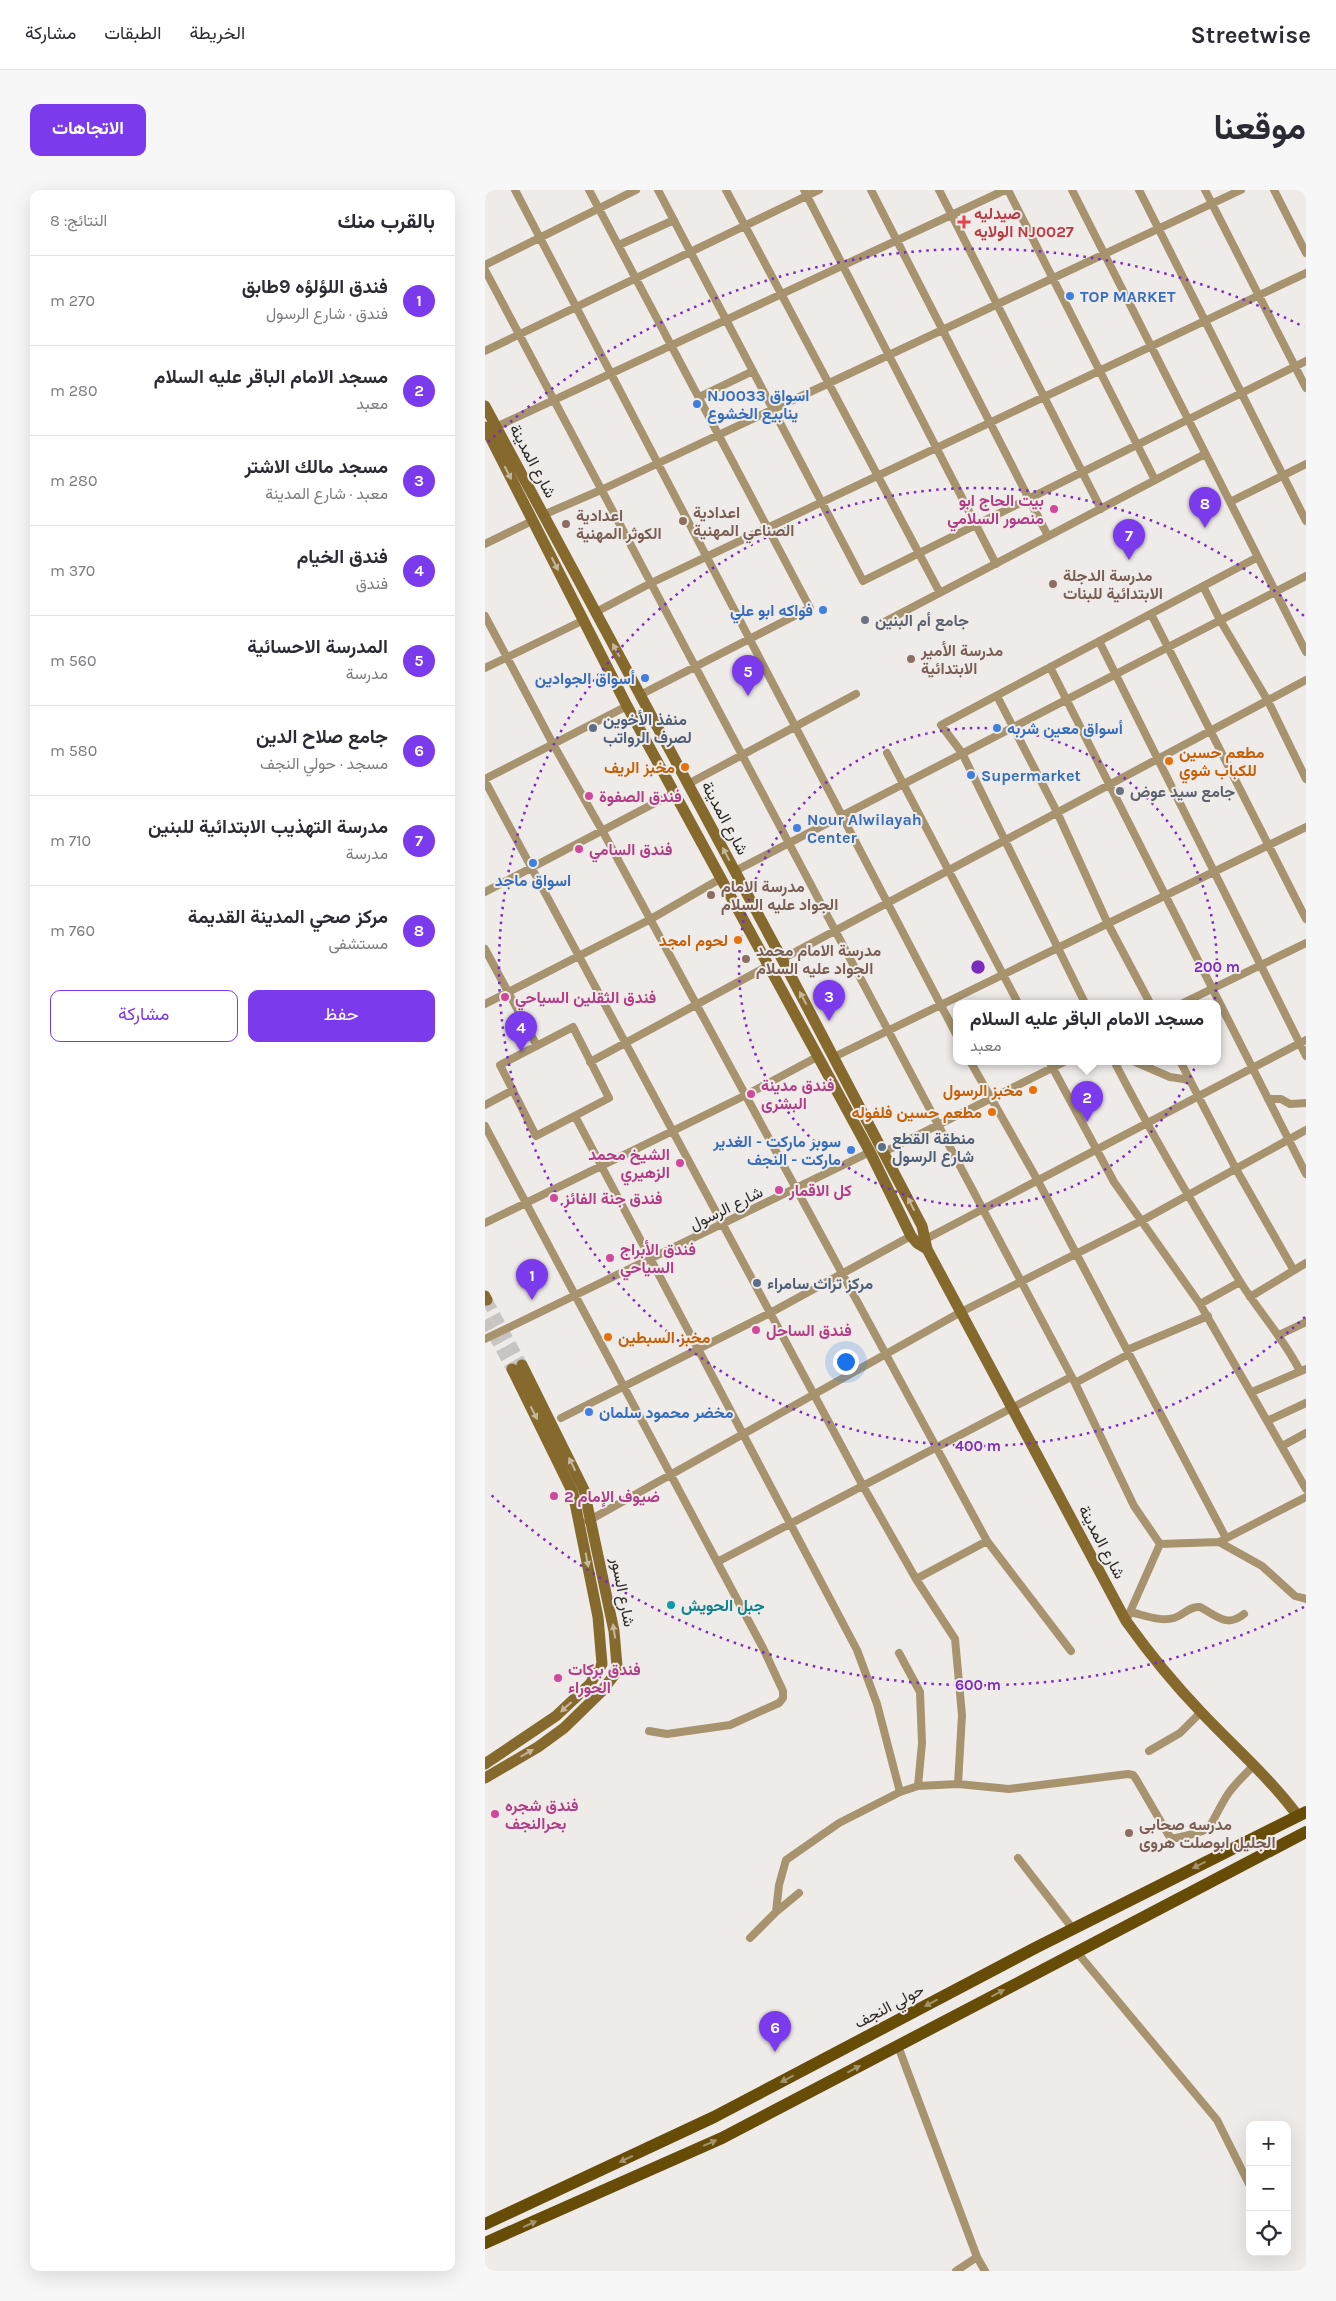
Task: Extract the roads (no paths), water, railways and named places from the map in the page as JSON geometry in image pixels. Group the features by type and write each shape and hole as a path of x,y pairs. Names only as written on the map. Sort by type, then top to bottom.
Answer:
{"main road":[{"name":"شارع المدينة","path":"485,406 488,428 532,521 627,706 817,1057 961,1312 1011,1408 1143,1646 1201,1712 1302,1814"},
{"name":"شارع المدينة","path":"488,428 543,515 782,959 922,1226 920,1242"},
{"name":"شارع السور","path":"485,1764 556,1716 590,1684 603,1664 598,1617 573,1493 517,1367 576,1472 584,1490 592,1520 618,1657 615,1674 601,1692 564,1728 538,1747 485,1778"},
{"name":"حولي النجف","path":"485,2224 715,2117 1073,1929 1302,1814"},
{"path":"485,2243 722,2138 1054,1962 1306,1832"},
{"path":"1073,1929 1069,1935 1070,1942 1080,1949"},
{"path":"1044,1944 1052,1943 1058,1948 1059,1956 1054,1962"},
{"path":"678,2134 674,2141 676,2148 681,2152 688,2152"},
{"path":"651,2147 658,2146 663,2150 665,2160 661,2165"}],"street":[{"path":"515,190 953,1028"},
{"path":"589,190 810,608 641,696"},
{"path":"485,265 636,190"},
{"path":"658,190 863,582 1306,361"},
{"path":"727,190 940,593"},
{"path":"485,351 745,226 805,193 819,190"},
{"path":"871,190 1048,536"},
{"path":"939,190 1101,508"},
{"path":"488,428 1006,190 1053,278 1155,480"},
{"path":"1071,190 1306,652"},
{"path":"1139,190 1306,521"},
{"path":"1205,190 1306,388"},
{"path":"543,515 601,490 1241,190"},
{"path":"1274,190 1306,254"},
{"path":"805,193 996,564"},
{"path":"619,246 674,220"},
{"path":"485,270 1022,1282 1073,1380 1133,1506 1160,1544"},
{"path":"596,612 651,583 1306,273"},
{"path":"699,397 753,371"},
{"path":"886,621 1205,454"},
{"path":"1230,502 1306,464"},
{"path":"485,544 532,521"},
{"path":"1083,1000 962,754 941,725 1258,557"},
{"path":"735,871 1306,576"},
{"path":"1203,586 1220,620 1268,700 1306,779"},
{"path":"1151,614 1306,919"},
{"path":"485,616 987,1541 1071,1651"},
{"path":"485,668 584,620"},
{"path":"1099,641 1261,965 1303,1042 1306,1056"},
{"path":"1050,667 1218,1000"},
{"path":"782,959 1306,680"},
{"path":"688,784 856,694"},
{"path":"997,696 1057,812 1108,924 1148,1000"},
{"path":"627,706 485,780 863,1486 915,1579 955,1639 962,1714 958,1784"},
{"path":"887,753 1016,1000"},
{"path":"485,892 603,832 674,793"},
{"path":"834,1057 1306,827"},
{"path":"485,1004 649,920 720,879"},
{"path":"1189,1000 1306,943"},
{"path":"485,949 537,1046"},
{"path":"590,1062 768,966"},
{"path":"1221,1005 1306,1174"},
{"path":"573,1027 590,1062 609,1098 536,1136 500,1065 573,1027"},
{"path":"561,1418 770,1313 841,1272 920,1242 1303,1042"},
{"path":"485,1223 746,1095 817,1057"},
{"path":"972,1065 1077,1254 1223,1540 1262,1566 1295,1596 1306,1599"},
{"path":"884,1152 990,1098 1048,1065"},
{"path":"1051,1065 1114,1182 1143,1220 1208,1316 1267,1421 1302,1475 1306,1489"},
{"path":"1117,1065 1147,1124 1240,1282 1303,1370 1252,1392"},
{"path":"1142,1065 1170,1077 1190,1080"},
{"path":"1182,1065 1236,1169 1293,1269"},
{"path":"485,1105 513,1090"},
{"path":"1268,1099 1281,1099 1289,1104 1306,1103"},
{"path":"575,1116 857,1650 877,1704 900,1792"},
{"path":"485,1126 763,1648 783,1691 783,1698 779,1703 730,1725 667,1734 649,1731"},
{"path":"580,1525 744,1436 961,1312 1143,1220 1306,1130"},
{"name":"شارع الرسول","path":"485,1339 870,1152"},
{"path":"1250,1297 1293,1269 1306,1263"},
{"path":"1200,1304 1240,1282"},
{"path":"717,1562 1011,1408 1208,1316"},
{"path":"1279,1335 1306,1322"},
{"path":"1267,1421 1306,1403"},
{"path":"1282,1446 1306,1433"},
{"path":"1160,1544 1223,1540 1306,1497"},
{"path":"915,1579 987,1541"},
{"path":"1160,1544 1128,1616 1166,1619 1176,1617 1195,1607 1200,1607 1227,1621 1235,1621 1244,1614"},
{"path":"899,1653 920,1692 922,1743 918,1786"},
{"path":"1149,1751 1180,1733 1201,1712"},
{"path":"776,1912 779,1885 786,1860 839,1823 900,1792 918,1786 958,1784 1009,1789 1128,1774 1133,1775 1168,1834 1171,1838 1175,1838 1205,1830 1211,1826 1227,1796 1254,1764"},
{"path":"1018,1858 1073,1929"},
{"path":"750,1938 776,1912 799,1893"},
{"path":"1080,1949 1217,2120 1246,2178"},
{"path":"898,2046 977,2257 985,2271"},
{"path":"956,2271 977,2257"}],"tunnel":[{"path":"487,1300 522,1365"},
{"path":"485,1320 512,1369"}],"place":[{"name":"صيدليه الولايه NJ0027","path":"964,222"},
{"name":"TOP MARKET","path":"1070,296"},
{"name":"NJ0033 اسواق ینابیع الخشوع","path":"697,404"},
{"name":"بيت الحاج ابو منصور السلامي","path":"1054,509"},
{"name":"اعدادية الصناعي المهنية","path":"683,521"},
{"name":"اعدادية الكوثر المهنية","path":"566,524"},
{"name":"مركز صحي المدينة القديمة","path":"1205,528"},
{"name":"مدرسة التهذيب الابتدائية للبنين","path":"1129,560"},
{"name":"مدرسة الدجلة الابتدائية للبنات","path":"1053,584"},
{"name":"فواكه ابو علي","path":"823,610"},
{"name":"جامع أم البنين","path":"865,620"},
{"name":"مدرسة الأمير الابتدائية","path":"911,659"},
{"name":"أسواق الجوادين","path":"645,678"},
{"name":"المدرسة الاحسائية","path":"748,696"},
{"name":"منفذ الأخوين لصرف الرواتب","path":"593,728"},
{"name":"أسواق معين شربه","path":"997,728"},
{"name":"مطعم حسين للكباب شوي","path":"1169,761"},
{"name":"مخبز الريف","path":"685,767"},
{"name":"Supermarket","path":"971,775"},
{"name":"جامع سيد عوض","path":"1120,791"},
{"name":"فندق الصفوة","path":"589,796"},
{"name":"Nour Alwilayah Center","path":"797,828"},
{"name":"فندق السامي","path":"579,849"},
{"name":"اسواق ماجد","path":"533,863"},
{"name":"مدرسة الامام الجواد عليه السلام","path":"711,895"},
{"name":"لحوم امجد","path":"738,940"},
{"name":"مدرسة الامام محمد الجواد عليه السلام","path":"746,959"},
{"name":"فندق الثقلين السياحي","path":"505,997"},
{"name":"مسجد مالك الاشتر","path":"829,1021"},
{"name":"فندق الخيام","path":"521,1052"},
{"name":"مخبز الرسول","path":"1033,1090"},
{"name":"فندق مدينة البشرى","path":"751,1094"},
{"name":"مطعم حسين فلفوله","path":"992,1112"},
{"name":"مسجد الامام الباقر عليه السلام","path":"1087,1122"},
{"name":"منطقة القطع شارع الرسول","path":"882,1147"},
{"name":"سوبر ماركت - الغدير ماركت - النجف","path":"851,1150"},
{"name":"الشيخ محمد الزهيري","path":"680,1163"},
{"name":"كل الاقمار","path":"779,1190"},
{"name":"فندق جنة الفائز","path":"554,1198"},
{"name":"فندق الأبراج السياحي","path":"610,1258"},
{"name":"مركز تراث سامراء","path":"757,1283"},
{"name":"فندق اللؤلؤه 9طابق","path":"532,1300"},
{"name":"فندق الساحل","path":"756,1330"},
{"name":"مخبز السبطين","path":"608,1337"},
{"name":"مخضر محمود سلمان","path":"589,1412"},
{"name":"ضيوف الإمام 2","path":"554,1496"},
{"name":"جبل الحويش","path":"671,1605"},
{"name":"فندق بركات الحوراء","path":"558,1678"},
{"name":"فندق شجره بحرالنجف","path":"495,1814"},
{"name":"مدرسه صحابی الجلیل ابوصلت هروی","path":"1129,1833"},
{"name":"جامع صلاح الدين","path":"775,2052"}]}
